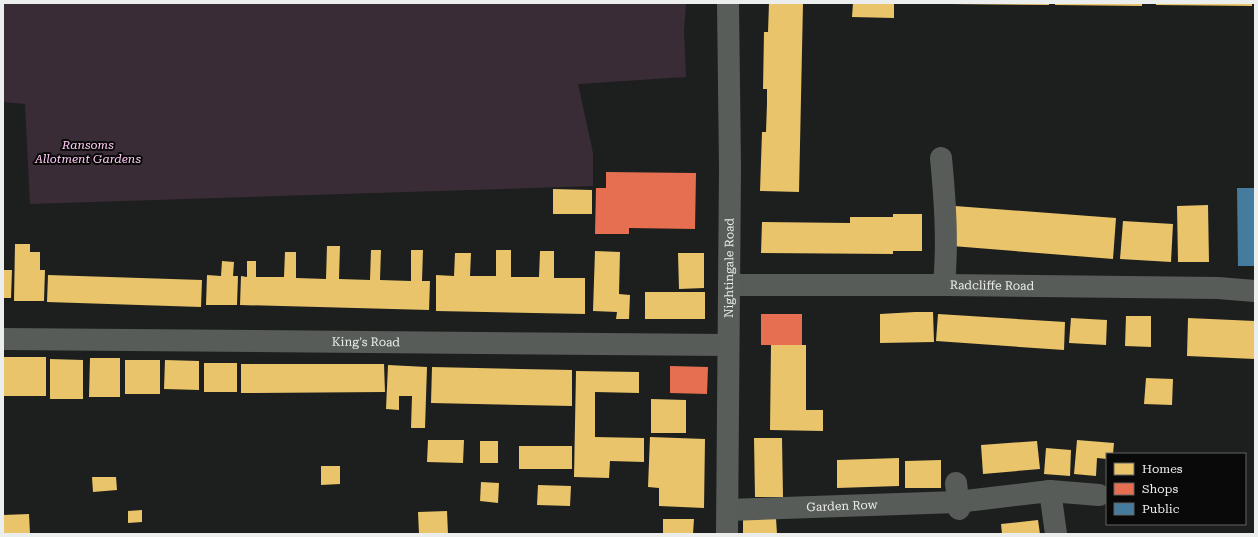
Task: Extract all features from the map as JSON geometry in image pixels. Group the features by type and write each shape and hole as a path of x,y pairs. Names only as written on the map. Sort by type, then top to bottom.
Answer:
{"main road":[{"name":"Nightingale Road","path":"727,534 730,168 728,3"}],"street":[{"path":"941,158 947,258 944,285"},
{"name":"Radcliffe Road","path":"729,285 944,285 1218,288 1255,291"},
{"name":"King's Road","path":"3,339 728,345"},
{"path":"1050,491 1056,534"},
{"name":"Garden Row","path":"728,510 958,498 1050,491 1099,495"}],"green space":[{"name":"Ransoms Allotment Gardens","path":"3,3 686,3 684,30 686,77 578,84 593,153 593,186 30,204 25,104 3,102"}],"building: Homes":[{"path":"769,3 803,3 799,192 760,191 762,132 766,132 767,103 767,89 763,89 764,32 768,32"},
{"path":"853,3 894,3 894,18 852,17"},
{"path":"1049,3 1049,5 951,4"},
{"path":"1055,3 1142,3 1142,6 1055,5"},
{"path":"1156,3 1252,3 1252,6 1156,5"},
{"path":"553,189 592,190 592,214 553,214"},
{"path":"1208,205 1209,262 1178,262 1177,206"},
{"path":"955,206 1116,218 1113,259 952,246"},
{"path":"893,214 922,214 922,251 893,251 893,254 761,253 762,222 850,223 850,217 893,217"},
{"path":"1123,221 1173,224 1171,262 1120,259"},
{"path":"15,244 30,244 30,252 40,252 40,270 45,270 44,301 14,301"},
{"path":"327,246 340,246 339,279 370,280 371,250 381,250 380,280 411,281 411,250 423,250 422,281 430,281 429,310 240,305 241,276 247,277 247,261 256,261 256,277 284,277 285,252 296,252 296,278 326,279"},
{"path":"496,250 511,250 511,277 539,277 540,251 554,251 554,278 585,278 585,314 436,311 436,275 454,276 455,253 471,253 470,276 496,276"},
{"path":"595,251 620,252 619,294 630,295 629,319 616,319 617,312 593,311"},
{"path":"678,253 704,253 704,288 679,289"},
{"path":"222,261 234,262 233,276 238,276 237,305 206,305 207,275 221,276"},
{"path":"3,270 12,270 11,298 3,298"},
{"path":"48,275 202,280 201,307 47,302"},
{"path":"645,292 705,292 705,319 645,319"},
{"path":"933,312 934,342 880,343 880,314"},
{"path":"938,314 1065,322 1064,350 936,341"},
{"path":"1126,316 1151,316 1151,347 1125,346"},
{"path":"1071,318 1107,320 1106,345 1069,343"},
{"path":"1188,318 1255,321 1255,359 1187,356"},
{"path":"771,345 806,345 806,410 823,410 823,431 770,430"},
{"path":"3,357 46,357 46,396 3,396"},
{"path":"90,358 120,358 120,397 89,397"},
{"path":"50,359 83,360 83,399 50,399"},
{"path":"125,360 160,360 160,394 125,394"},
{"path":"165,360 199,361 199,390 164,389"},
{"path":"204,363 237,363 237,392 204,392"},
{"path":"241,364 384,364 385,392 241,393"},
{"path":"388,365 427,367 425,428 411,428 412,396 399,396 399,410 386,409"},
{"path":"432,367 572,370 572,406 431,403"},
{"path":"576,371 639,372 639,393 595,392 595,437 644,438 644,462 610,461 609,478 574,477"},
{"path":"1146,378 1173,379 1172,405 1144,404"},
{"path":"651,399 686,400 686,433 651,433"},
{"path":"650,437 705,439 704,508 659,506 659,488 648,487"},
{"path":"754,438 782,438 783,497 755,497"},
{"path":"428,440 464,440 463,463 427,462"},
{"path":"1077,440 1114,443 1113,453 1106,453 1106,459 1097,458 1096,476 1074,474"},
{"path":"480,441 498,441 498,463 480,463"},
{"path":"1037,441 1040,469 983,474 981,445"},
{"path":"519,446 572,446 572,469 519,469"},
{"path":"1046,448 1071,450 1070,476 1044,474"},
{"path":"899,458 899,486 837,488 837,460"},
{"path":"941,460 941,488 905,488 905,461"},
{"path":"321,466 340,466 340,484 321,485"},
{"path":"92,477 116,477 117,490 93,492"},
{"path":"481,482 499,483 498,503 480,501"},
{"path":"538,485 571,486 570,506 537,505"},
{"path":"142,510 142,522 128,523 128,511"},
{"path":"447,511 448,534 419,534 418,512"},
{"path":"29,514 30,534 3,534 3,515"},
{"path":"776,518 777,534 743,534 743,519"},
{"path":"663,519 694,519 693,534 663,534"},
{"path":"1038,520 1040,534 1002,534 1001,524"}],"building: Shops":[{"path":"606,172 696,173 695,229 629,228 629,234 595,234 596,188 606,188"},
{"path":"761,314 802,314 802,345 761,345"},
{"path":"670,366 708,367 707,394 670,393"}],"building: Public":[{"path":"1237,188 1255,188 1255,266 1238,266"}]}
